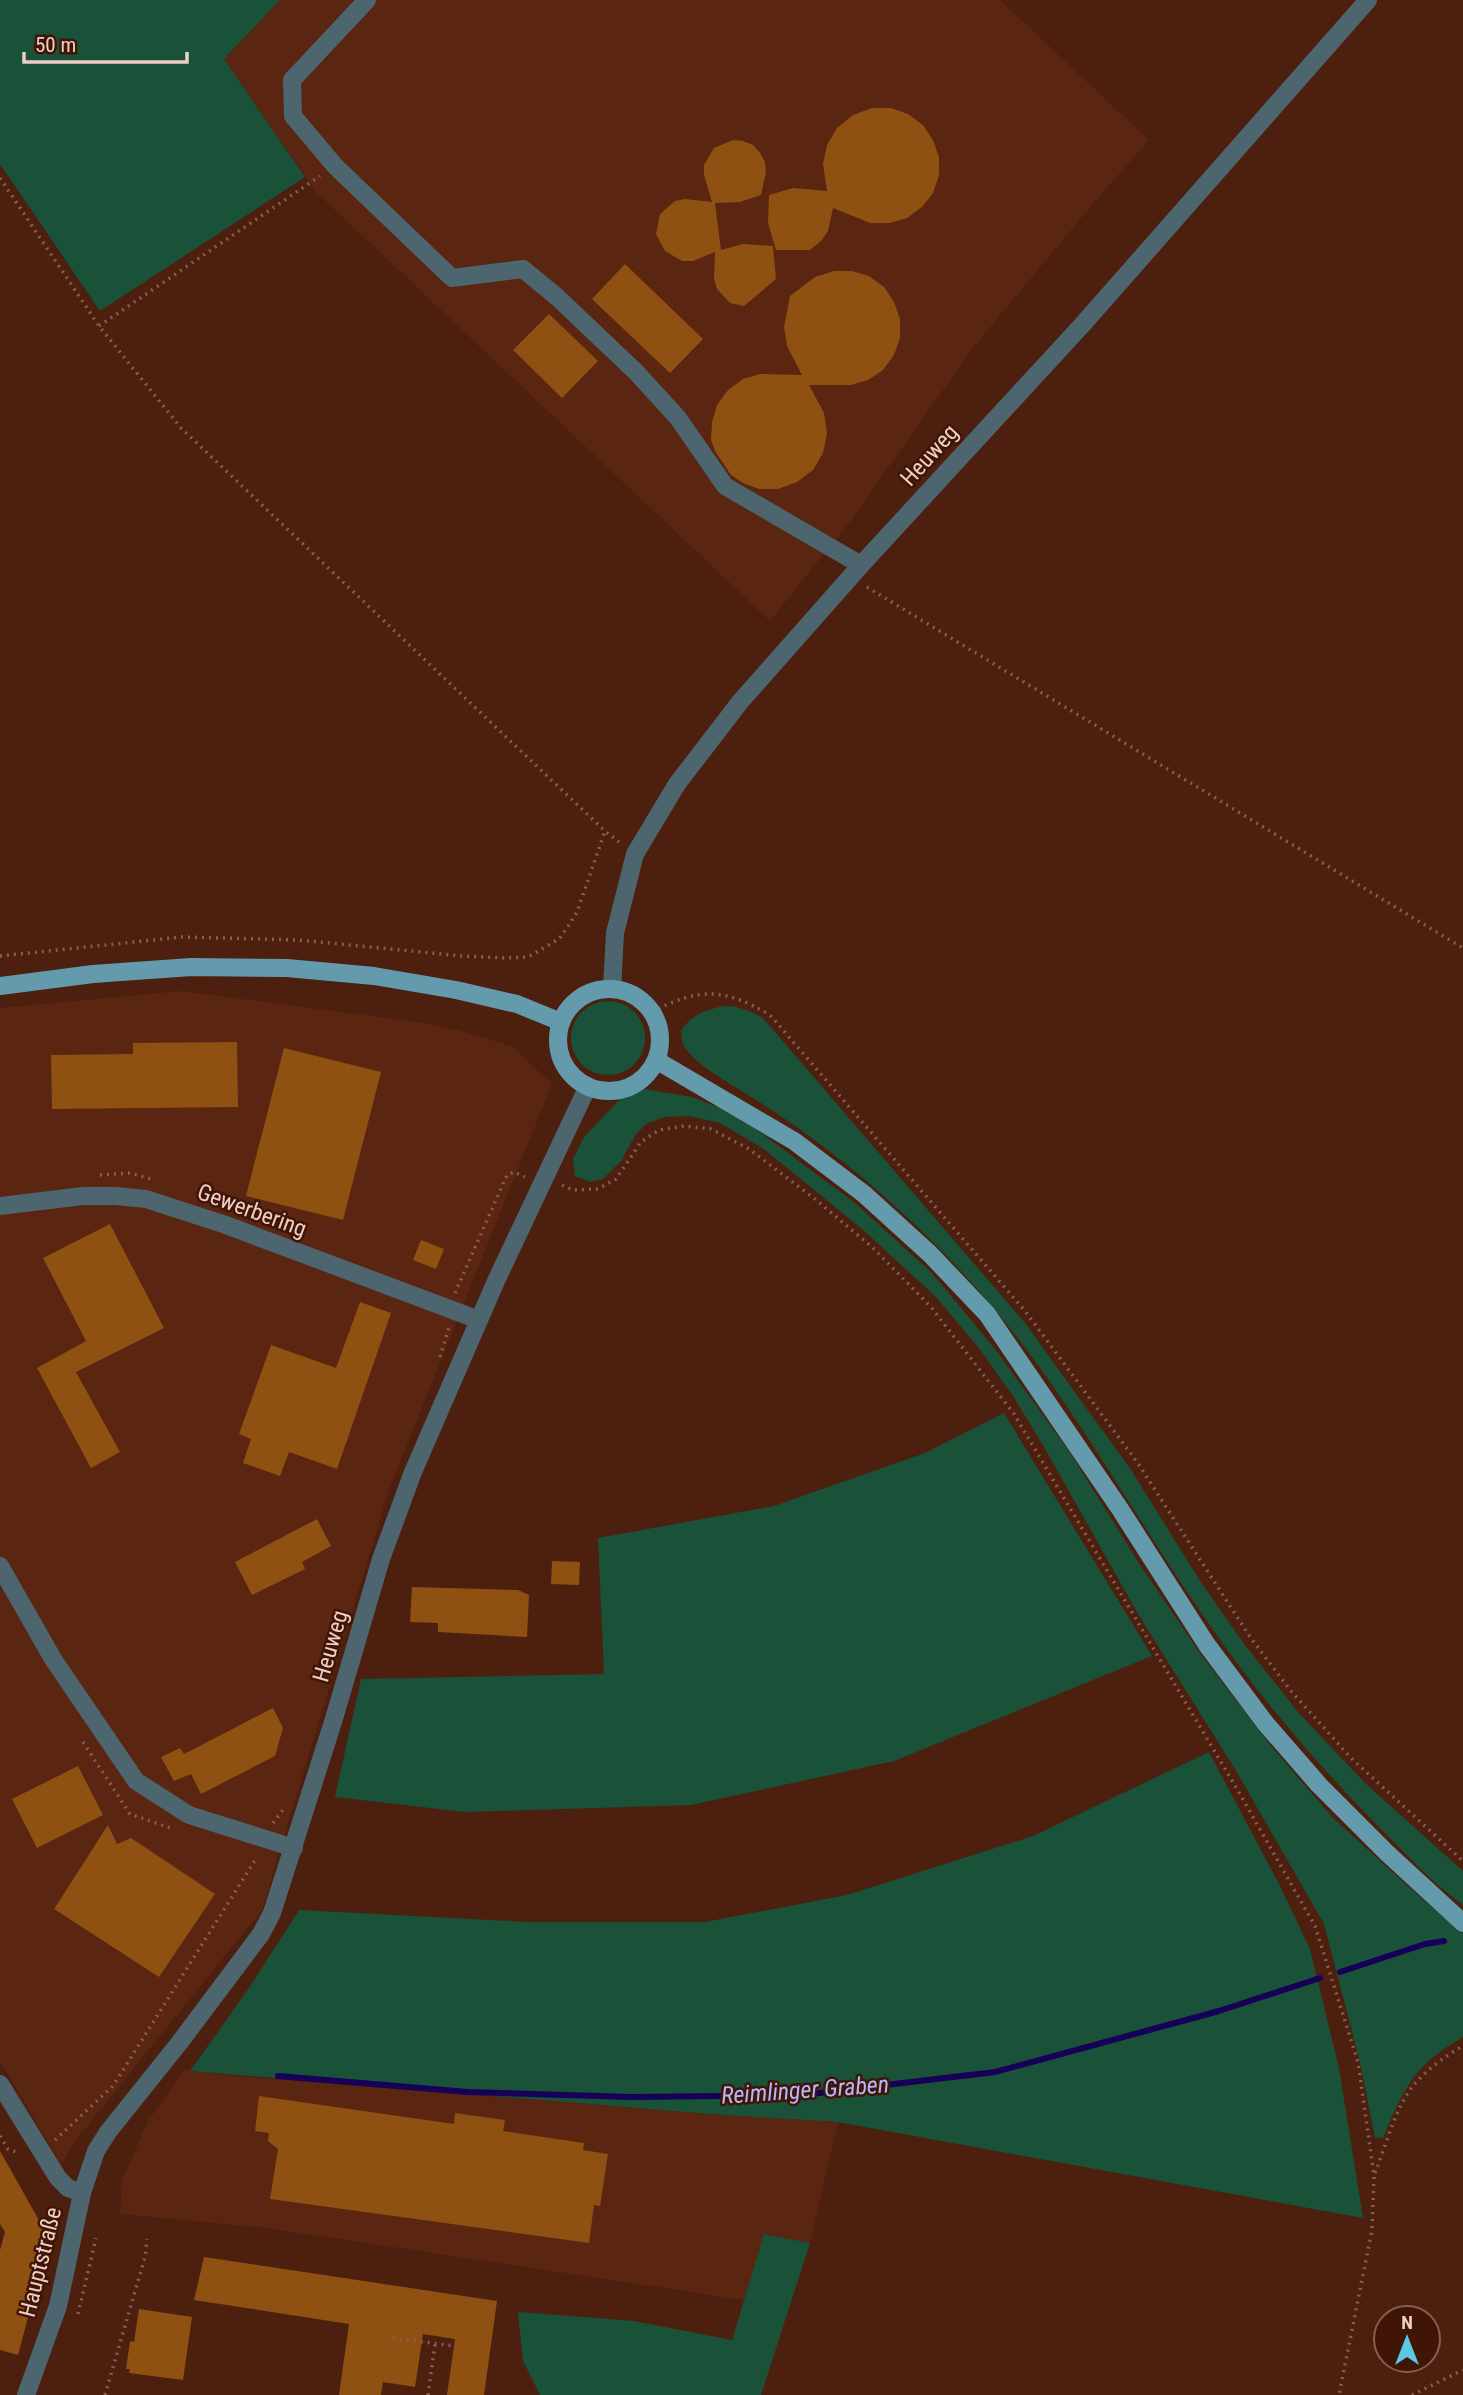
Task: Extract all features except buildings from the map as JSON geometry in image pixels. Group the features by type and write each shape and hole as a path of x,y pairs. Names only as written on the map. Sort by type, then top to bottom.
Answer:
{"main road":[{"path":"0,986 93,974 191,967 287,968 374,976 456,990 516,1004 561,1022"},
{"path":"596,990 628,992 641,1000 652,1012 660,1035 656,1060 641,1079 619,1090 587,1086 575,1077 562,1059 558,1037 561,1022 569,1008 581,997 596,990"},
{"path":"656,1060 794,1141 854,1187 930,1254 987,1314 1113,1498 1207,1645 1266,1724 1319,1785 1463,1923"}],"street":[{"path":"367,0 292,80 293,116 335,166 452,278 523,269 636,372 678,418 725,486 856,571"},
{"name":"Heuweg","path":"612,989 615,933 635,854 677,785 740,702 856,571 1083,324 1367,0"},
{"name":"Heuweg","path":"82,2193 96,2151 108,2132 261,1934 272,1913 381,1559 413,1472 541,1181 587,1086"},
{"name":"Gewerbering","path":"0,1206 83,1196 146,1199 226,1225 479,1320"},
{"path":"0,1566 53,1659 136,1781 189,1815 294,1848"},
{"name":"Hauptstraße","path":"0,2084 58,2178 68,2188 82,2193 58,2306 26,2395"}],"path":[{"path":"99,326 335,166"},
{"path":"0,178 99,326 181,428 605,831 635,854"},
{"path":"856,571 1463,948"},
{"path":"0,956 183,936 298,940 462,956 528,957 559,939 572,920 605,831"},
{"path":"652,1012 676,999 721,993 747,1001 770,1014 1025,1311 1137,1462 1250,1637 1291,1690 1351,1758 1463,1861"},
{"path":"454,1294 507,1175 514,1172 573,1190 598,1189 616,1179 641,1142 659,1130 684,1126 711,1129 750,1149 816,1199 872,1247 931,1307 1014,1414 1237,1789 1315,1926 1358,2063 1374,2175 1373,2230 1339,2395"},
{"path":"95,1175 130,1173 161,1182"},
{"path":"78,1733 130,1814 181,1832"},
{"path":"41,2151 113,2086 257,1857"},
{"path":"1374,2175 1403,2102 1413,2086 1463,2046"},
{"path":"105,2395 145,2257 147,2239"},
{"path":"393,2338 454,2346"},
{"path":"428,2395 435,2344"},
{"path":"1412,2395 1463,2370"}],"shaded area":[{"path":"280,0 1000,0 1149,140 972,349 849,523 770,621 316,192 224,59"},
{"path":"181,991 417,1022 458,1030 512,1046 552,1084 389,1490 262,1910 81,2134 61,2164 0,2061 0,1008"},
{"path":"184,2070 710,2114 838,2122 810,2243 764,2235 744,2300 267,2228 120,2214 122,2180 148,2121"}],"green space":[{"path":"0,0 280,0 224,59 305,177 100,311 0,164"},
{"path":"608,1001 629,1007 639,1017 645,1038 639,1059 629,1069 608,1075 587,1069 577,1059 571,1038 577,1017 587,1007"},
{"path":"722,1006 743,1009 763,1018 1025,1323 1131,1470 1202,1584 1245,1645 1298,1712 1365,1783 1463,1871 1463,1905 1429,1876 1356,1803 1260,1693 1195,1604 1050,1382 962,1272 910,1220 855,1172 797,1127 712,1072 685,1048 681,1031 689,1021 698,1014"},
{"path":"644,1089 692,1097 720,1108 752,1126 855,1203 932,1273 995,1349 1069,1451 1142,1568 1202,1656 1271,1746 1333,1818 1463,1933 1463,2037 1446,2047 1413,2079 1397,2105 1383,2138 1375,2138 1360,2062 1324,1924 1235,1769 1138,1614 1013,1396 979,1348 935,1296 862,1229 764,1149 720,1123 689,1116 664,1117 646,1124 636,1134 621,1161 603,1179 590,1182 575,1176 573,1159 584,1137 623,1096"},
{"path":"1004,1413 1152,1656 894,1761 691,1805 465,1812 335,1797 361,1679 604,1674 598,1538 774,1506 925,1453"},
{"path":"1209,1752 1310,1949 1339,2068 1363,2218 838,2122 190,2071 249,1988 299,1910 527,1922 705,1922 847,1895 1033,1836"},
{"path":"764,2234 810,2243 761,2395 540,2395 523,2361 518,2312 634,2321 732,2340"}],"waterway":[{"name":"Reimlinger Graben","path":"1340,1972 1425,1944 1444,1941"},
{"name":"Reimlinger Graben","path":"278,2076 468,2092 631,2097 802,2095 995,2072 1219,2011 1320,1978"}]}
